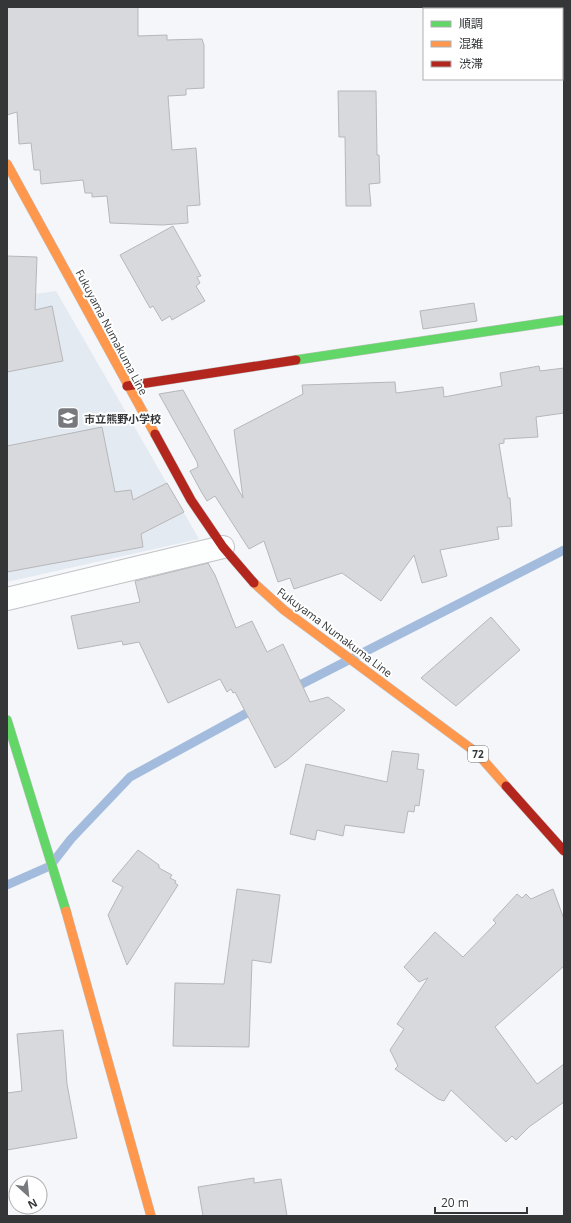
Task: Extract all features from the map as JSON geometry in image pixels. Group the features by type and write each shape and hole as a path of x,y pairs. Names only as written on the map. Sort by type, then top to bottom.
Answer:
{"street":[{"name":"Fukuyama Numakuma Line","path":"7,164 127,386 191,500 223,547 250,580 284,610 477,753 564,851"},
{"path":"127,386 564,320"},
{"path":"7,599 223,547"},
{"path":"7,720 64,904 151,1216"}],"shaded area":[{"name":"市立熊野小学校","path":"56,291 199,539 7,582 7,298"}],"building":[{"path":"7,7 138,7 138,36 167,35 167,40 202,39 204,45 204,88 186,89 186,95 168,96 172,150 196,148 200,205 187,206 188,223 162,225 110,223 107,196 92,197 92,193 85,193 83,180 41,184 40,170 34,170 31,143 19,144 17,112 7,115"},
{"path":"338,91 376,91 377,155 379,155 380,183 369,184 371,206 346,206 345,137 339,137"},
{"path":"173,226 201,276 197,277 200,283 196,286 205,301 172,320 170,316 162,321 153,306 150,308 120,255"},
{"path":"7,256 37,257 35,310 52,306 63,361 7,372"},
{"path":"474,303 477,321 423,329 420,311"},
{"path":"539,366 540,371 564,368 564,413 536,417 538,437 504,439 504,443 499,444 508,498 510,498 512,526 497,527 499,539 440,550 447,576 422,583 414,555 381,601 342,573 294,589 290,578 278,582 264,541 249,549 215,496 207,501 190,471 198,467 197,462 159,394 183,390 243,498 234,430 303,394 302,385 395,382 396,393 443,387 444,397 502,386 500,373"},
{"path":"102,427 115,492 131,490 133,500 167,483 184,512 141,534 143,547 7,572 7,446"},
{"path":"208,563 215,575 236,628 252,621 267,652 283,644 310,702 328,697 345,710 287,760 275,768 235,692 233,693 231,689 227,692 220,679 168,703 139,642 123,645 122,641 78,649 71,616 140,602 135,581"},
{"path":"491,617 520,650 456,706 421,678"},
{"path":"392,751 419,754 417,769 424,770 419,806 415,805 414,812 408,811 404,833 345,825 343,836 317,830 315,840 290,834 306,764 387,782"},
{"path":"138,850 159,865 159,868 172,875 170,878 176,881 175,883 178,885 127,965 108,915 123,887 112,881"},
{"path":"237,889 280,895 271,963 252,960 249,1047 173,1046 175,983 224,984"},
{"path":"553,889 564,919 564,966 495,1027 537,1084 564,1064 564,1102 529,1127 516,1140 512,1136 506,1142 451,1090 444,1101 438,1099 395,1069 398,1066 390,1050 404,1029 397,1024 428,978 419,982 404,967 435,932 463,957 496,923 493,920 517,894 522,898 526,894 531,899"},
{"path":"63,1030 67,1084 77,1138 7,1150 7,1093 22,1091 17,1034"},
{"path":"254,1178 254,1183 281,1179 287,1216 203,1216 198,1187"}],"waterway":[{"path":"292,689 564,550"},
{"path":"7,885 50,866 71,839 130,777 256,708"}],"traffic: fast":[{"path":"296,360 564,320"},
{"path":"7,720 66,911"}],"traffic: slow":[{"path":"7,164 155,434"},
{"path":"254,583 284,610 477,753 506,786"},
{"path":"66,911 151,1216"}],"traffic: jam":[{"path":"127,386 296,360"},
{"path":"155,434 191,500 223,547 254,583"},
{"path":"506,786 564,851"}],"place":[{"name":"市立熊野小学校","path":"68,418"}]}
